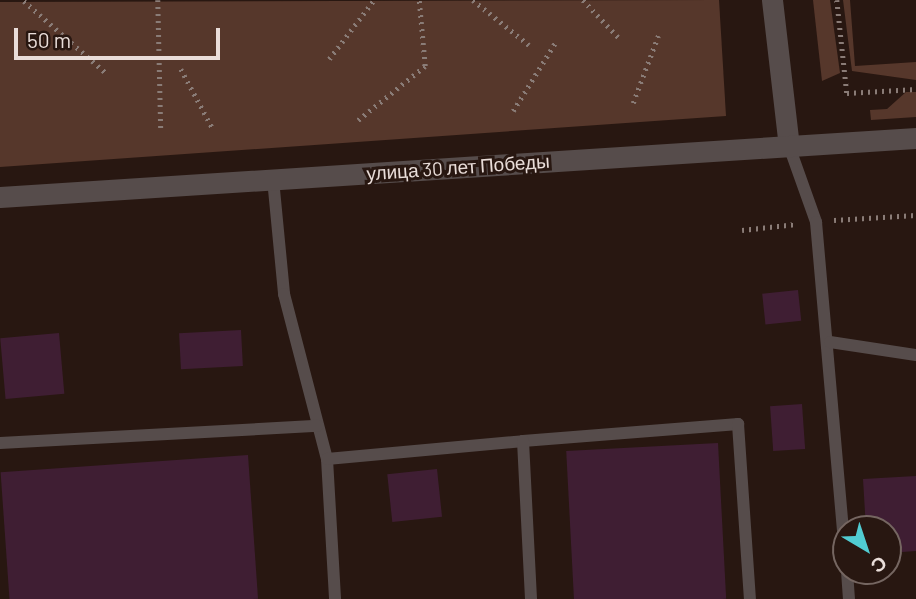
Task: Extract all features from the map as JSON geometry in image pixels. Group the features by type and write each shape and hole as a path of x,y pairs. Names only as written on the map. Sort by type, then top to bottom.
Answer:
{"street":[{"path":"772,0 789,146"},
{"name":"улица 30 лет Победы","path":"0,197 916,138"}],"lane":[{"path":"789,146 816,222 830,342 843,515"},
{"path":"273,179 284,295 327,459 335,599"},
{"path":"830,342 916,355"},
{"path":"327,459 738,425 750,599"},
{"path":"0,443 318,426"},
{"path":"523,441 531,599"}],"path":[{"path":"158,0 160,132"},
{"path":"329,59 374,0"},
{"path":"358,120 425,66 419,0"},
{"path":"473,0 529,45"},
{"path":"583,0 619,38"},
{"path":"837,0 846,93 916,89"},
{"path":"24,1 107,74"},
{"path":"633,103 658,36"},
{"path":"513,110 555,43"},
{"path":"181,69 213,129"}],"shaded area":[{"path":"719,0 726,116 0,167 0,2"},
{"path":"813,0 830,0 840,73 822,81"},
{"path":"843,0 850,0 855,66 916,62 916,80 852,71"},
{"path":"906,92 916,92 916,117 871,120 870,110 887,109"}],"building":[{"path":"798,290 801,321 765,325 762,294"},
{"path":"241,330 243,366 181,369 179,333"},
{"path":"59,333 64,394 6,399 0,338"},
{"path":"802,404 805,449 773,451 770,406"},
{"path":"718,443 726,599 574,599 566,451"},
{"path":"248,455 258,599 9,599 1,472"},
{"path":"437,469 442,517 392,522 387,474"},
{"path":"916,476 916,551 902,552 902,515 865,515 863,479"}]}
